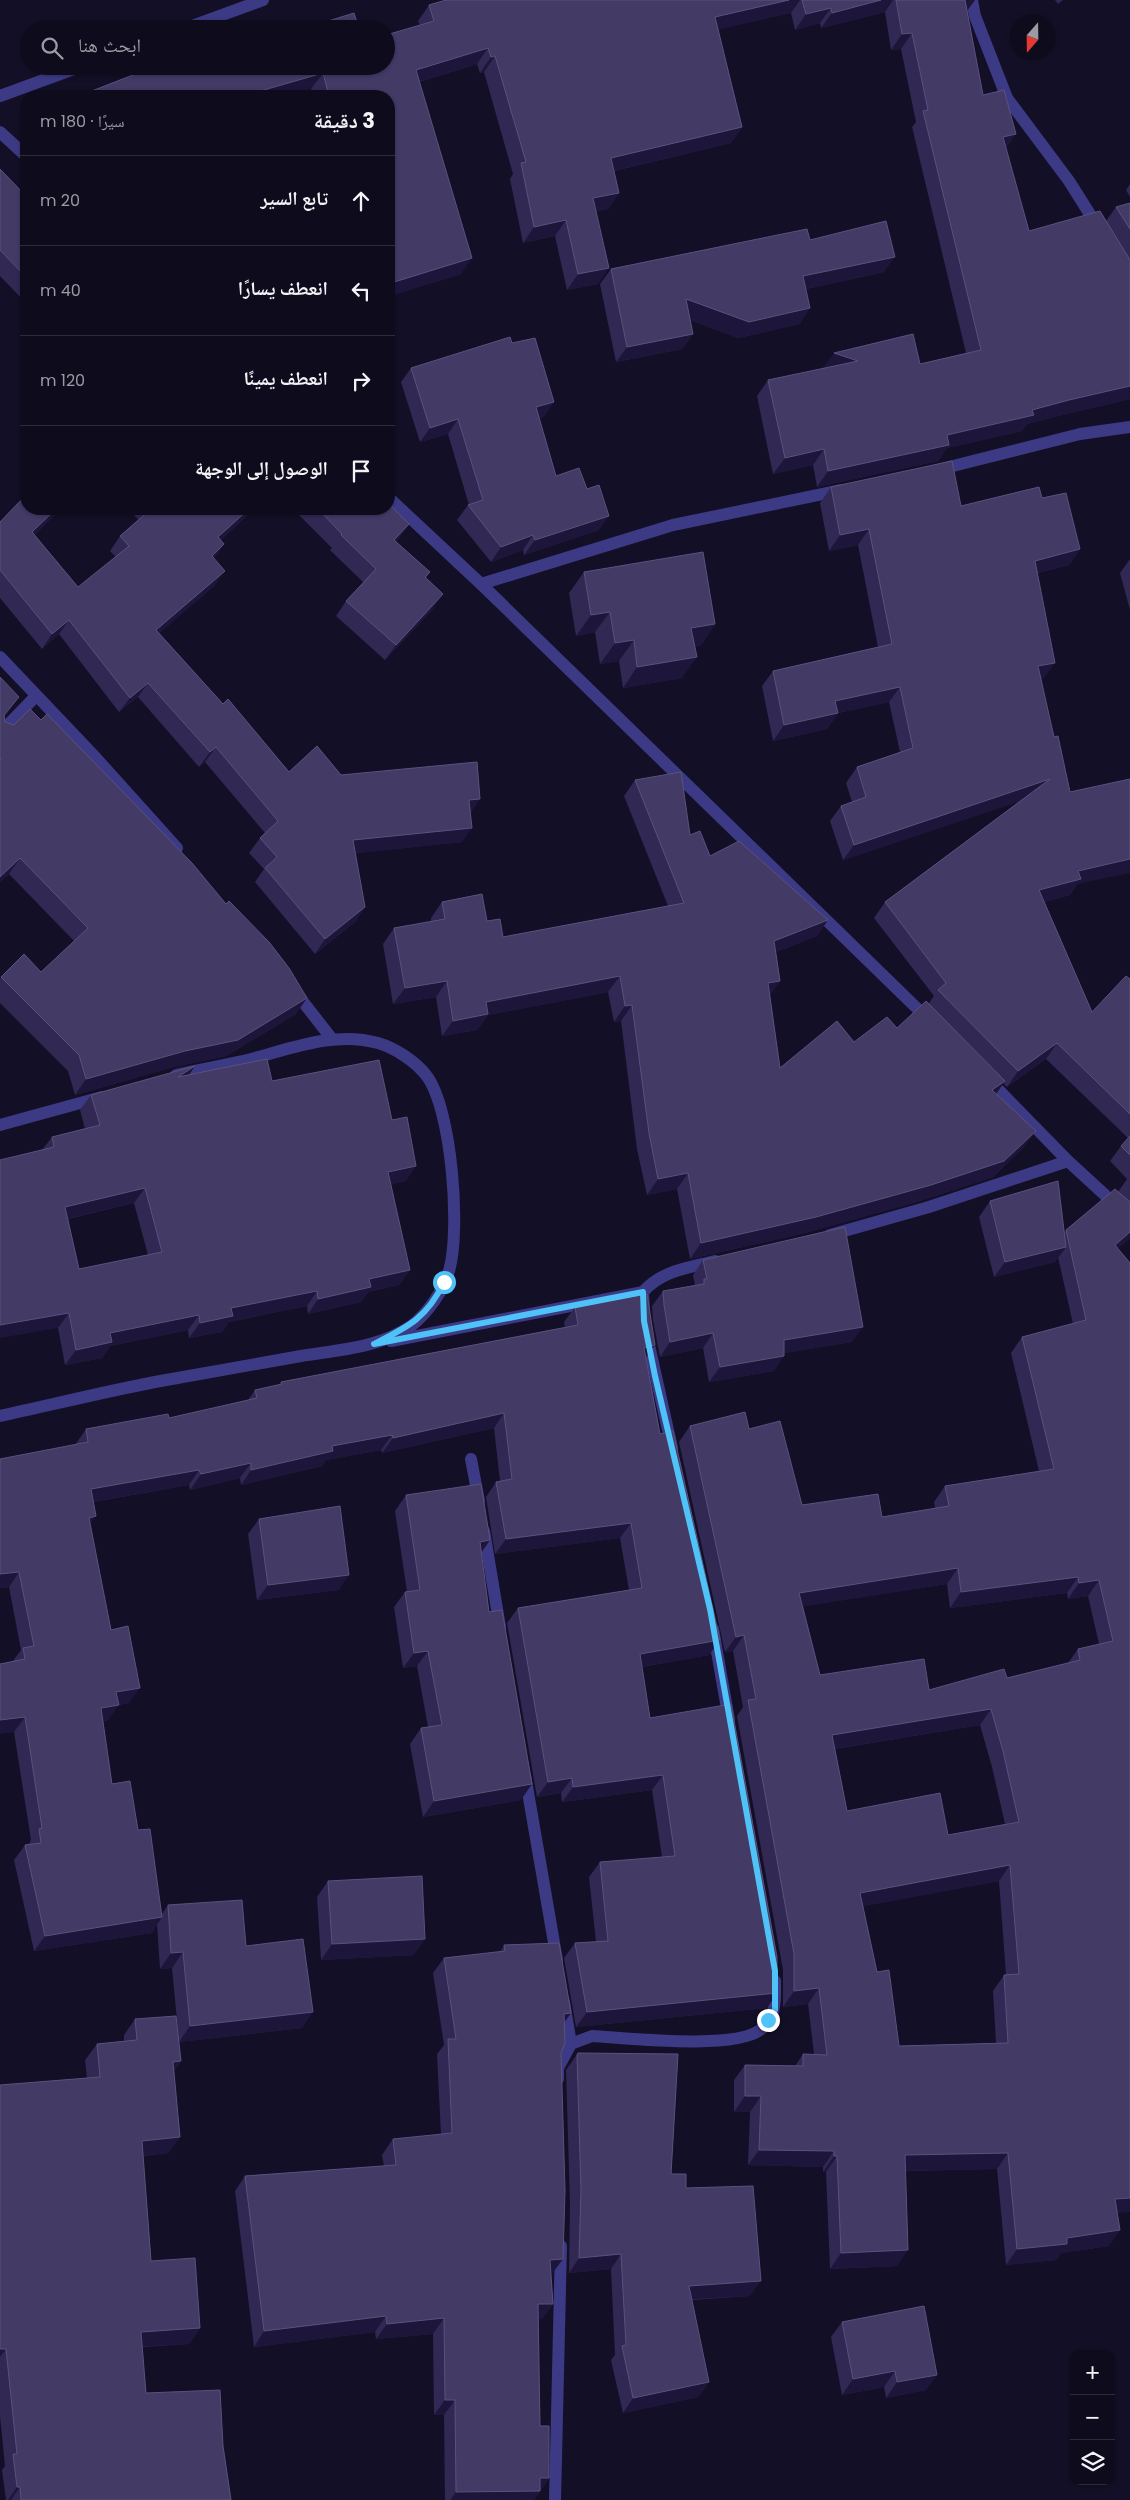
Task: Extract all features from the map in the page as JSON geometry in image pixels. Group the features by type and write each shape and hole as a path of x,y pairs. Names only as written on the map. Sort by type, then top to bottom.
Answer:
{"street":[{"path":"209,20 263,0"},
{"path":"972,0 976,16 1007,98 1069,181 1103,236"},
{"path":"0,96 57,75"},
{"path":"0,132 20,150"},
{"path":"920,474 1080,434 1130,427"},
{"path":"481,584 673,525 854,488"},
{"path":"395,504 481,584 936,1027"},
{"path":"0,658 188,861"},
{"path":"0,733 36,696"},
{"path":"286,981 332,1039"},
{"path":"165,1078 332,1039 365,1040 380,1044 411,1062 426,1075 438,1099 447,1141 453,1192 455,1239 449,1273 429,1308 412,1325 374,1344"},
{"path":"978,1069 1068,1161 1130,1218"},
{"path":"0,1125 118,1092"},
{"path":"816,1239 929,1207 1068,1161"},
{"path":"0,1416 153,1382 374,1344 643,1292 653,1281 668,1272 728,1258"},
{"path":"643,1292 644,1321 675,1463"},
{"path":"471,1459 503,1644"},
{"path":"711,1619 732,1736"},
{"path":"523,1761 571,2044 558,2068 558,2087"},
{"path":"571,2044 592,2036 732,2040 761,2030 775,2010 775,1971"},
{"path":"555,2500 561,2235"}],"building":[{"path":"446,0 789,0 715,17 742,127 611,158 619,193 593,198 609,268 578,274 566,220 534,227 521,163 526,162 495,56 491,57 488,48 416,70 472,258 395,282 395,90 327,90 324,75 395,75 395,32 434,21 429,5"},
{"path":"802,0 881,0 832,13 831,8 806,14"},
{"path":"896,0 965,0 983,95 1004,90 1016,134 1003,137 1029,231 1100,211 1130,260 1130,386 1032,410 1034,415 947,435 949,445 828,471 824,449 785,458 768,380 858,361 834,353 913,334 920,364 981,350 923,111 928,110 912,33 902,34"},
{"path":"354,13 356,20 332,20"},
{"path":"133,75 316,75 264,90 94,90"},
{"path":"0,169 20,190 20,271 0,250"},
{"path":"1130,203 1130,229 1116,207"},
{"path":"886,221 895,257 803,276 810,308 749,322 686,299 693,334 627,347 611,269 807,229 810,240"},
{"path":"510,337 512,343 535,338 554,402 536,407 556,476 579,468 587,489 599,485 609,516 535,540 533,535 501,547 468,505 483,500 458,419 430,428 411,368"},
{"path":"952,461 961,506 1039,487 1042,498 1066,493 1080,549 1035,561 1055,663 1038,666 1054,737 1058,736 1070,792 1130,779 1130,859 1078,871 1081,879 1039,890 1092,1012 1126,976 1130,979 1130,1114 1057,1043 1018,1071 938,990 946,983 885,902 1050,779 854,845 841,806 866,797 857,767 913,748 900,687 835,701 838,713 784,725 773,671 892,644 869,529 840,535 831,487"},
{"path":"20,501 20,515 50,515 32,532 78,587 129,546 120,536 144,515 242,515 218,537 224,544 212,556 225,571 156,630 223,704 228,699 289,772 317,746 341,775 477,762 480,799 469,800 472,828 353,840 365,907 325,939 265,868 277,857 260,838 278,821 216,747 210,752 148,683 130,698 69,620 52,634 0,570 0,522"},
{"path":"395,510 409,524 394,540 430,572 425,577 443,594 396,645 346,601 376,569 324,515 395,515"},
{"path":"703,552 715,624 691,628 697,657 637,667 634,640 615,643 610,612 591,615 584,572"},
{"path":"0,677 19,697 4,715 5,722 14,725 30,709 41,720 47,714 192,863 226,904 229,901 269,942 289,968 307,998 238,1040 185,1051 86,1079 79,1055 1,977 24,954 41,972 88,928 20,858 0,877"},
{"path":"681,772 690,835 700,831 710,856 739,841 828,920 774,941 780,981 768,983 780,1068 837,1021 854,1042 887,1017 897,1028 926,1001 1005,1081 992,1090 1036,1131 1004,1161 931,1185 816,1217 701,1243 688,1173 658,1179 649,1133 632,1005 625,1006 620,976 486,1002 488,1014 453,1021 447,981 405,988 394,928 445,919 442,902 482,894 487,921 500,919 503,937 684,903 635,780"},
{"path":"267,1059 272,1081 379,1060 392,1120 407,1117 416,1166 388,1172 410,1270 369,1279 371,1287 318,1299 317,1291 231,1308 233,1316 200,1323 199,1315 110,1333 112,1342 76,1350 69,1313 0,1325 0,1160 54,1147 52,1137 100,1125 91,1095 195,1066 178,1077","holes":["145,1188 162,1252 79,1269 65,1207"]},
{"path":"1130,1136 1130,1155 1121,1146"},
{"path":"1058,1181 1066,1247 1005,1262 990,1201"},
{"path":"1115,1189 1130,1202 1130,1232 1115,1245 1130,1263 1130,2198 1115,2199 1120,2230 1067,2238 1067,2244 1017,2249 1008,2153 905,2155 908,2250 841,2253 837,2156 834,2156 834,2151 759,2150 761,2096 745,2096 745,2065 803,2066 803,2054 827,2055 819,1988 794,1991 794,1954 748,1700 756,1699 744,1635 736,1637 690,1426 745,1412 749,1429 780,1421 802,1505 878,1494 882,1517 949,1506 945,1486 1054,1469 1022,1337 1086,1320 1066,1230","holes":["958,1568 961,1592 1078,1577 1079,1583 1099,1580 1113,1641 1078,1649 1080,1660 1007,1678 1004,1669 929,1690 924,1659 820,1675 799,1593","991,1709 1003,1751 1019,1822 948,1835 940,1793 847,1811 832,1735","1010,1865 1019,1974 1004,1975 1008,2043 899,2046 889,1970 877,1972 860,1893"]},
{"path":"845,1227 863,1327 784,1340 784,1356 720,1367 713,1333 670,1342 663,1291 704,1284 704,1279 707,1279 703,1260"},
{"path":"647,1294 655,1345 644,1348 660,1434 673,1431 720,1640 640,1654 650,1718 731,1704 777,1957 777,1993 587,2012 575,1943 608,1941 600,1862 675,1856 663,1775 573,1787 572,1778 548,1782 518,1608 642,1588 631,1523 506,1539 496,1482 512,1479 504,1413 393,1438 392,1435 332,1446 333,1451 251,1470 251,1463 201,1474 199,1470 91,1489 96,1516 89,1518 111,1630 128,1626 140,1688 116,1692 119,1705 101,1708 112,1784 130,1781 138,1830 150,1829 162,1917 45,1936 25,1845 41,1843 39,1829 42,1828 25,1717 0,1720 0,1664 25,1659 23,1648 34,1646 19,1572 0,1574 0,1459 88,1442 86,1429 168,1414 169,1418 257,1398 255,1390 282,1384 281,1382 578,1325 575,1307"},
{"path":"481,1484 490,1540 480,1542 489,1612 502,1610 532,1784 434,1801 421,1728 442,1725 428,1651 414,1653 405,1592 420,1590 406,1495"},
{"path":"340,1506 349,1575 268,1585 259,1519"},
{"path":"422,1876 425,1939 332,1944 328,1881"},
{"path":"242,1900 246,1946 303,1939 313,2012 190,2026 183,1952 171,1953 168,1905"},
{"path":"559,1943 571,2013 564,2014 565,2043 561,2053 565,2190 563,2259 550,2260 553,2304 538,2304 540,2426 549,2426 549,2478 540,2478 540,2491 456,2492 455,2400 445,2400 444,2318 387,2324 386,2316 264,2331 245,2176 396,2165 393,2139 452,2133 448,2039 456,2039 444,1958 505,1951 504,1945"},
{"path":"176,2016 181,2061 173,2062 180,2137 142,2141 151,2261 195,2258 200,2328 141,2332 146,2393 220,2390 223,2446 231,2500 21,2500 20,2487 17,2487 13,2454 17,2454 6,2349 0,2349 0,2085 100,2077 97,2044 137,2040 135,2019"},
{"path":"578,2053 678,2054 671,2174 686,2174 686,2188 753,2186 761,2281 689,2286 709,2382 633,2398 622,2346 626,2345 621,2254 579,2258 581,2190"},
{"path":"924,2306 937,2375 897,2382 895,2371 853,2379 842,2322"}],"route":[{"path":"444,1282 429,1308 412,1325 374,1344 643,1292 644,1321 655,1376 710,1609 775,1971 775,2010 768,2020"}]}
